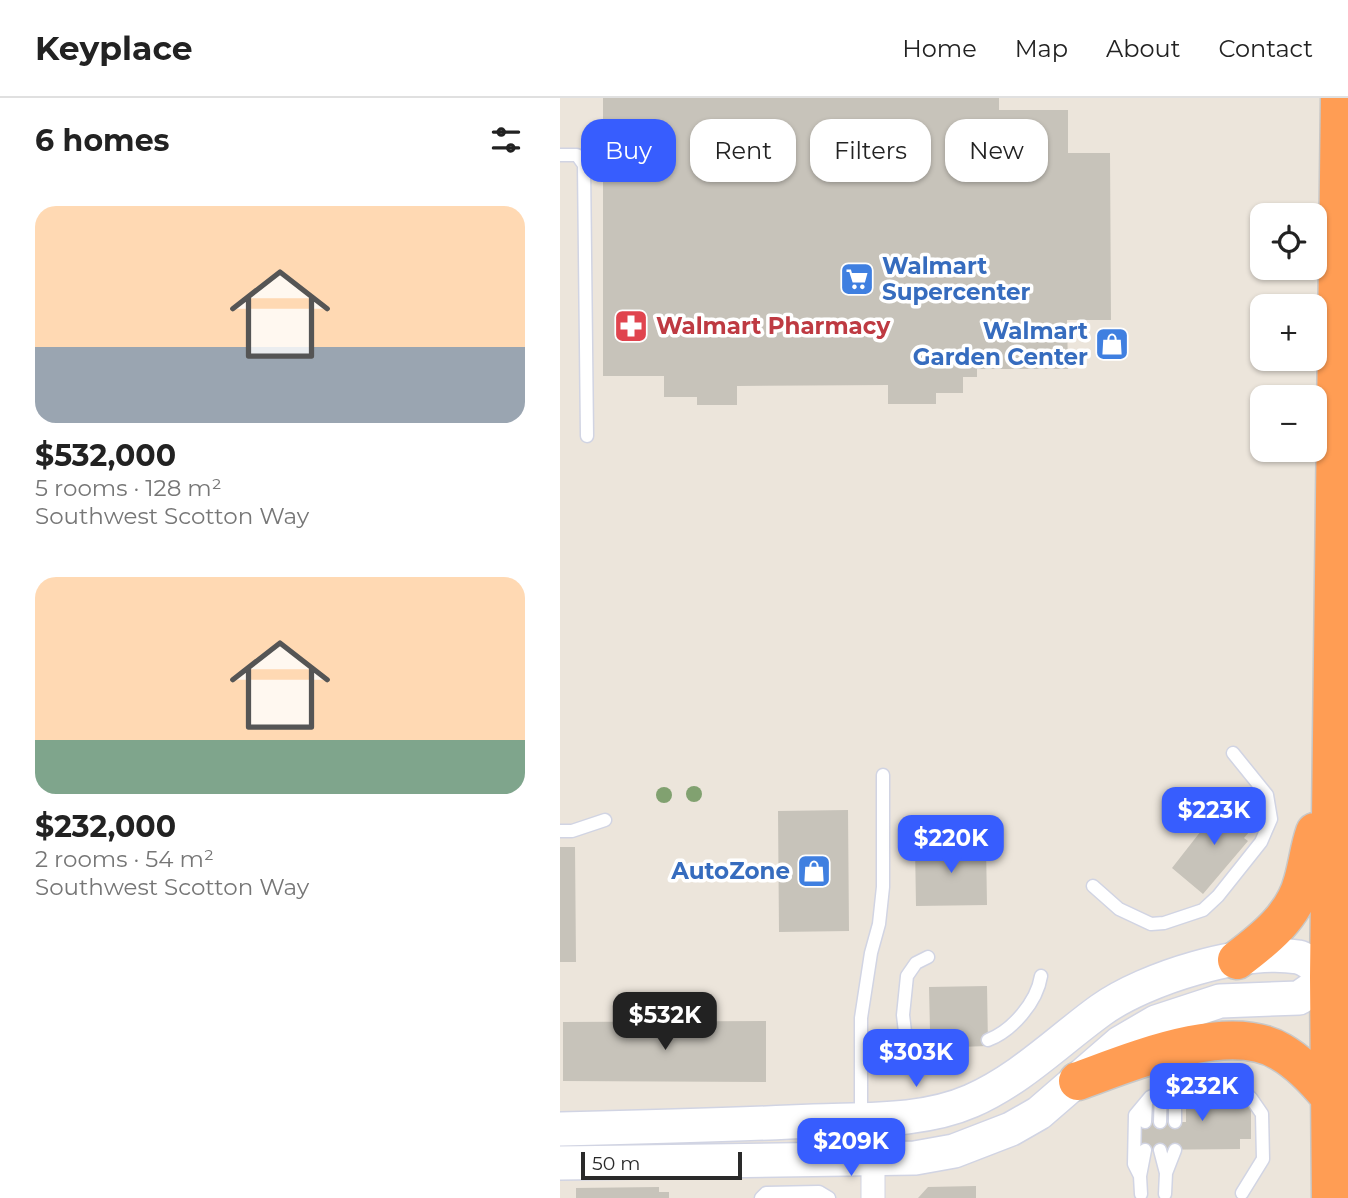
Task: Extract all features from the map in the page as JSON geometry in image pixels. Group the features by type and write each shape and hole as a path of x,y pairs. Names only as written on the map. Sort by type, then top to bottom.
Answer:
{"highway":[{"path":"1331,1198 1329,1096 1338,977 1331,791 1340,98"},
{"path":"1237,960 1280,923 1299,894 1308,850 1331,791"},
{"path":"1078,1080 1185,1046 1212,1042 1256,1042 1280,1051 1295,1061 1329,1096"}],"street":[{"path":"560,1129 860,1120 923,1115 970,1101 1020,1073 1101,1010 1125,995 1182,972 1237,960 1300,957 1338,977"},
{"path":"560,1163 934,1155 980,1144 1039,1113 1120,1042 1156,1022 1220,1001 1299,999 1338,977"},
{"path":"873,1158 873,1198"}],"lane":[{"path":"560,155 577,155 584,165 587,436"},
{"path":"1093,886 1119,909 1151,924 1164,923 1203,910 1218,896 1261,842 1270,819 1266,795 1233,753"},
{"path":"860,1120 860,1018 879,924 883,887 883,775"},
{"path":"560,831 572,831 606,820"},
{"path":"928,957 916,963 907,976 903,1015 905,1032 913,1040 958,1040"},
{"path":"988,1040 1000,1035 1032,1002 1039,989 1041,976"},
{"path":"1140,1176 1134,1164 1135,1115 1161,1091 1192,1079 1217,1079 1237,1086 1251,1098 1262,1114 1263,1159 1242,1193"},
{"path":"1175,1085 1175,1122"},
{"path":"1160,1122 1161,1091"},
{"path":"1145,1122 1146,1102"},
{"path":"1141,1194 1140,1176 1145,1150"},
{"path":"1160,1150 1166,1173 1166,1194"},
{"path":"1166,1173 1175,1150"},
{"path":"761,1198 766,1193 819,1192 829,1198"}],"building":[{"name":"Walmart Supercenter","path":"603,98 999,98 999,110 1068,110 1068,153 1110,153 1111,320 1067,320 1068,369 977,369 977,377 963,377 963,393 936,393 936,404 888,404 888,385 737,386 737,405 697,405 697,397 664,397 664,376 603,376 603,182 676,182 676,119 603,119"},
{"path":"1226,799 1255,825 1244,838 1248,841 1203,894 1172,868"},
{"name":"AutoZone","path":"848,810 849,931 779,932 778,811"},
{"path":"986,844 987,905 916,906 915,845"},
{"path":"560,847 575,847 576,962 560,962"},
{"path":"987,986 988,1046 958,1047 958,1031 930,1031 929,987"},
{"path":"766,1021 766,1082 563,1081 563,1022"},
{"path":"1204,1082 1229,1087 1251,1106 1251,1139 1240,1139 1240,1149 1137,1150 1137,1122 1186,1122 1186,1087 1204,1087"},
{"path":"976,1186 976,1198 918,1198 928,1187"},
{"path":"659,1187 659,1192 669,1192 669,1198 576,1198 576,1188"}],"place":[{"name":"Walmart Supercenter","path":"857,279"},
{"name":"Walmart Pharmacy","path":"631,326"},
{"name":"Walmart Garden Center","path":"1112,344"},
{"name":"AutoZone","path":"814,871"}]}
